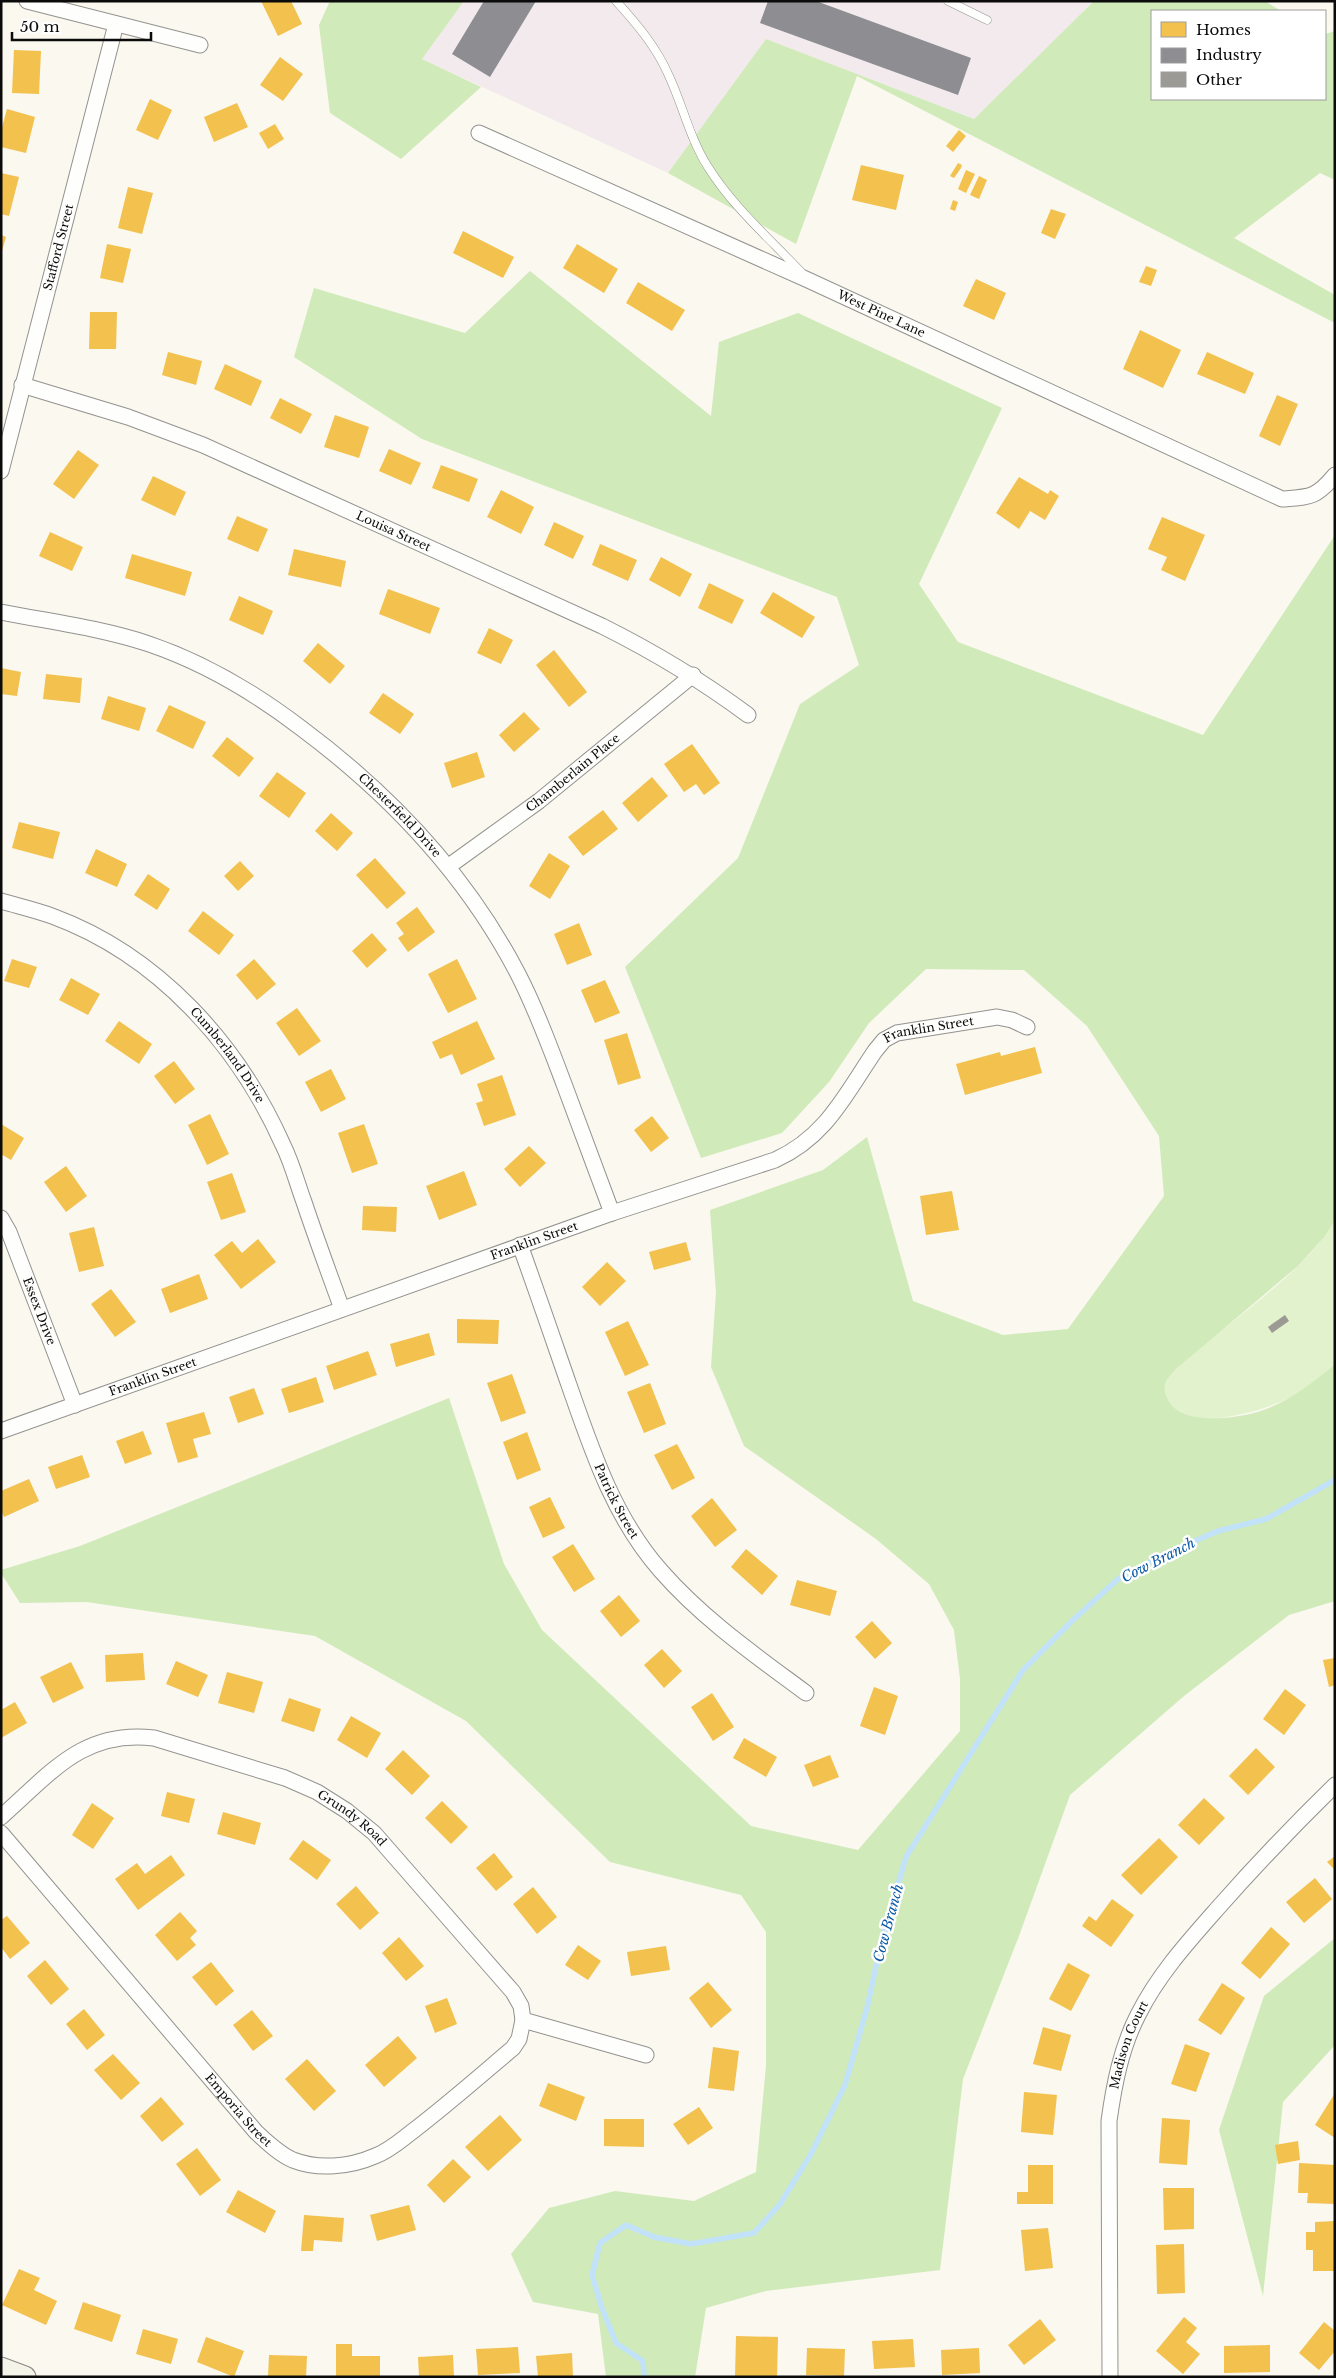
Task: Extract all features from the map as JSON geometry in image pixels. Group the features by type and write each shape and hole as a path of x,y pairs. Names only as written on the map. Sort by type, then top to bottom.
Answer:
{"street":[{"path":"28,1 200,45"},
{"name":"Stafford Street","path":"1,471 116,24"},
{"name":"West Pine Lane","path":"479,133 808,280 1282,499 1304,499 1316,495 1335,474"},
{"name":"Louisa Street","path":"22,385 128,417 203,445 602,626 660,655 693,675 748,715"},
{"name":"Chesterfield Drive","path":"1,612 114,634 150,644 194,661 235,683 274,708 338,756 379,791 423,835 449,866 490,926 518,974 542,1026 612,1213"},
{"name":"Chamberlain Place","path":"449,866 539,801 693,675"},
{"name":"Cumberland Drive","path":"1,901 53,917 91,934 128,956 155,975 187,1003 217,1035 243,1070 266,1107 284,1147 342,1309"},
{"name":"Franklin Street","path":"1,1431 520,1245 775,1160 792,1152 811,1139 827,1123 874,1051 884,1040 897,1033 996,1017 1012,1020 1026,1027"},
{"name":"Essex Drive","path":"1,1218 10,1232 75,1405"},
{"name":"Patrick Street","path":"520,1245 596,1462 618,1508 640,1543 660,1570 694,1606 719,1628 806,1693"},
{"name":"Grundy Road","path":"1,1817 68,1758 94,1743 116,1737 137,1736 154,1738 285,1778 317,1792 347,1811 374,1833 513,1992 521,2006 523,2020"},
{"name":"Madison Court","path":"1110,2377 1109,2121 1114,2085 1124,2050 1137,2016 1171,1961 1252,1869 1335,1785"},
{"name":"Emporia Street","path":"1,1833 256,2132 293,2160 313,2165 335,2166 356,2163 376,2156 391,2147 428,2119 512,2048 519,2038 523,2020"},
{"path":"523,2020 646,2055"},
{"path":"1,2368 25,2377"}],"lane":[{"path":"616,1 654,48 669,75 692,137 708,167 728,194 808,280"},
{"path":"948,1 987,20"}],"shaded area":[{"path":"464,1 1094,1 974,119 766,39 668,173 422,59"}],"green space":[{"path":"330,1 464,1 422,59 481,87 401,159 330,113 319,25"},
{"path":"1094,1 1265,1 1279,10 1151,10 1151,100 1326,100 1326,34 1335,31 1335,180 1320,173 1234,238 1335,295 1335,323 857,76 796,244 668,173 766,39 974,119"},
{"path":"530,271 711,416 719,342 798,313 1002,408 919,584 958,642 1203,735 1335,535 1335,1220 1325,1236 1298,1266 1177,1368 1168,1378 1165,1385 1165,1393 1173,1407 1181,1413 1204,1418 1240,1416 1274,1406 1296,1394 1335,1364 1335,1601 1289,1615 1184,1696 1070,1795 1019,1936 963,2079 940,2270 766,2291 706,2308 695,2377 606,2377 598,2314 533,2302 511,2254 549,2208 615,2191 694,2201 756,2172 766,2066 766,1932 741,1895 610,1862 466,1721 315,1636 87,1602 20,1603 1,1573 1,1570 80,1546 449,1398 504,1564 542,1630 751,1826 858,1850 960,1731 960,1679 954,1630 929,1584 876,1539 744,1446 711,1367 716,1292 710,1210 823,1170 867,1137 913,1301 1003,1335 1068,1329 1164,1196 1159,1136 1087,1026 1024,970 926,969 869,1023 829,1082 782,1133 701,1158 625,967 738,858 800,704 859,665 837,597 422,439 294,357 314,288 465,333"},
{"path":"1335,1220 1335,1364 1306,1389 1294,1396 1257,1410 1215,1418 1196,1418 1180,1413 1169,1404 1165,1393 1165,1385 1170,1375 1190,1356 1280,1283 1301,1263"},
{"path":"1335,1938 1335,2045 1283,2102 1263,2296 1219,2130 1264,1996"}],"building: Homes":[{"path":"261,1 291,1 302,24 278,36"},
{"path":"14,50 41,51 39,94 12,93"},
{"path":"280,57 303,74 283,101 260,85"},
{"path":"150,99 172,110 158,140 136,130"},
{"path":"237,103 248,127 214,142 204,117"},
{"path":"7,109 35,117 26,153 1,147 1,131"},
{"path":"275,124 284,139 268,149 259,133"},
{"path":"959,130 966,136 953,152 946,146"},
{"path":"958,163 962,165 954,178 950,176"},
{"path":"861,165 904,175 896,210 852,200"},
{"path":"966,170 975,174 966,193 958,189"},
{"path":"1,173 19,177 9,216 1,214"},
{"path":"979,176 987,180 979,199 970,195"},
{"path":"128,187 153,193 142,234 118,228"},
{"path":"953,200 958,202 955,211 950,209"},
{"path":"1051,209 1066,214 1055,239 1041,233"},
{"path":"463,231 514,257 503,278 453,253"},
{"path":"1,235 6,237 2,251 1,251"},
{"path":"107,244 131,249 123,283 100,278"},
{"path":"577,244 618,269 604,293 563,268"},
{"path":"1146,266 1157,270 1151,286 1139,282"},
{"path":"976,279 1006,293 994,320 963,306"},
{"path":"638,282 685,310 672,331 626,303"},
{"path":"90,312 117,312 116,349 89,349"},
{"path":"1140,330 1181,350 1163,388 1123,369"},
{"path":"168,352 202,361 196,385 162,375"},
{"path":"1207,352 1254,373 1245,394 1197,374"},
{"path":"225,364 262,381 251,406 214,389"},
{"path":"1277,395 1298,404 1280,446 1259,436"},
{"path":"280,398 312,414 301,434 270,418"},
{"path":"335,415 369,427 359,458 324,447"},
{"path":"389,449 421,463 411,485 379,471"},
{"path":"78,450 99,465 74,499 53,484"},
{"path":"441,465 478,479 469,502 432,488"},
{"path":"153,476 186,492 175,516 141,500"},
{"path":"1019,477 1048,494 1050,490 1059,496 1045,520 1030,511 1019,529 996,513"},
{"path":"501,490 534,507 521,534 487,517"},
{"path":"237,516 268,529 258,552 227,539"},
{"path":"1162,517 1205,535 1185,581 1161,570 1167,557 1148,549"},
{"path":"554,522 584,536 573,559 544,545"},
{"path":"50,532 83,547 72,571 39,556"},
{"path":"600,544 637,560 628,581 592,565"},
{"path":"294,549 346,561 341,587 288,575"},
{"path":"132,554 192,572 185,596 125,578"},
{"path":"661,557 692,574 680,597 649,580"},
{"path":"709,583 744,600 732,624 698,608"},
{"path":"388,589 440,608 430,634 379,614"},
{"path":"773,592 815,617 802,638 760,613"},
{"path":"239,596 273,611 263,635 229,620"},
{"path":"489,628 513,640 501,664 477,653"},
{"path":"318,643 345,666 330,684 303,661"},
{"path":"554,650 587,692 569,707 536,665"},
{"path":"1,668 21,672 17,696 1,694"},
{"path":"46,674 82,678 80,703 43,699"},
{"path":"383,693 414,714 400,734 369,713"},
{"path":"108,696 146,708 139,731 101,719"},
{"path":"169,705 206,722 193,749 156,731"},
{"path":"524,712 540,729 514,752 499,735"},
{"path":"227,737 254,758 239,777 212,756"},
{"path":"692,744 720,783 704,795 696,784 684,792 664,764"},
{"path":"477,752 485,777 452,788 444,763"},
{"path":"277,772 306,793 289,818 259,796"},
{"path":"652,777 668,796 638,822 622,803"},
{"path":"603,810 618,829 583,856 568,837"},
{"path":"331,813 353,833 337,851 315,831"},
{"path":"19,822 60,832 53,859 12,848"},
{"path":"96,849 127,864 117,887 85,873"},
{"path":"549,853 570,866 550,899 529,886"},
{"path":"375,858 406,893 387,909 356,875"},
{"path":"240,861 254,876 238,891 224,876"},
{"path":"148,874 170,889 157,910 134,895"},
{"path":"417,907 435,932 408,952 398,938 404,934 396,923"},
{"path":"203,911 234,935 219,955 188,931"},
{"path":"579,923 592,955 567,965 554,934"},
{"path":"372,933 387,950 367,968 352,951"},
{"path":"12,959 37,967 29,988 4,981"},
{"path":"254,959 276,984 257,1000 236,975"},
{"path":"457,959 477,999 448,1013 428,974"},
{"path":"71,978 100,994 88,1015 59,1000"},
{"path":"605,980 620,1013 595,1023 581,990"},
{"path":"297,1008 321,1041 299,1056 276,1023"},
{"path":"119,1021 152,1044 139,1064 105,1041"},
{"path":"477,1021 495,1059 461,1075 452,1054 440,1059 432,1042"},
{"path":"627,1033 641,1078 618,1085 604,1040"},
{"path":"1035,1047 1042,1073 965,1095 956,1064 1000,1052 1001,1056"},
{"path":"174,1061 195,1089 175,1104 154,1076"},
{"path":"331,1069 346,1099 321,1112 305,1082"},
{"path":"502,1075 516,1115 484,1126 476,1103 483,1101 477,1084"},
{"path":"210,1114 229,1154 207,1165 188,1125"},
{"path":"652,1116 669,1138 651,1152 634,1130"},
{"path":"1,1124 24,1138 11,1160 1,1154"},
{"path":"364,1124 378,1164 352,1173 338,1133"},
{"path":"529,1146 546,1163 520,1187 504,1169"},
{"path":"66,1166 87,1196 66,1212 44,1182"},
{"path":"464,1171 477,1205 439,1220 426,1186"},
{"path":"232,1173 246,1212 221,1220 207,1182"},
{"path":"952,1191 959,1230 926,1235 920,1196"},
{"path":"363,1206 397,1207 396,1232 362,1230"},
{"path":"94,1227 104,1266 79,1272 69,1233"},
{"path":"258,1239 276,1262 241,1289 214,1255 232,1241 242,1253"},
{"path":"686,1242 691,1260 654,1270 649,1252"},
{"path":"607,1262 626,1281 600,1306 582,1287"},
{"path":"199,1274 208,1299 170,1313 161,1289"},
{"path":"111,1289 136,1322 115,1337 91,1304"},
{"path":"457,1319 499,1320 498,1344 457,1343"},
{"path":"628,1321 649,1365 625,1376 605,1332"},
{"path":"429,1333 435,1355 396,1367 390,1344"},
{"path":"368,1351 377,1375 334,1390 326,1366"},
{"path":"512,1374 526,1413 501,1422 487,1383"},
{"path":"316,1377 324,1402 289,1413 281,1389"},
{"path":"650,1383 666,1424 644,1433 627,1392"},
{"path":"254,1388 264,1414 238,1423 229,1397"},
{"path":"204,1412 211,1434 193,1439 198,1457 178,1463 166,1423"},
{"path":"143,1431 152,1454 125,1464 116,1441"},
{"path":"527,1432 541,1470 517,1480 503,1442"},
{"path":"677,1444 695,1478 672,1490 654,1455"},
{"path":"82,1455 90,1477 56,1489 48,1467"},
{"path":"29,1479 39,1501 4,1517 1,1510 1,1491"},
{"path":"550,1497 565,1528 543,1538 529,1507"},
{"path":"712,1498 737,1530 715,1547 691,1516"},
{"path":"573,1544 595,1579 574,1592 552,1557"},
{"path":"746,1549 778,1576 762,1595 731,1567"},
{"path":"797,1580 837,1591 830,1616 790,1605"},
{"path":"619,1595 640,1621 621,1637 600,1611"},
{"path":"872,1621 892,1643 875,1659 855,1637"},
{"path":"662,1649 682,1671 664,1688 644,1665"},
{"path":"143,1653 145,1680 106,1682 105,1655"},
{"path":"1335,1658 1335,1685 1329,1687 1323,1660"},
{"path":"176,1661 208,1675 198,1697 166,1684"},
{"path":"71,1662 84,1688 53,1703 40,1677"},
{"path":"227,1672 263,1682 254,1713 218,1703"},
{"path":"874,1687 898,1696 885,1735 860,1726"},
{"path":"1285,1689 1306,1705 1284,1735 1263,1719"},
{"path":"712,1693 734,1727 713,1741 691,1707"},
{"path":"289,1698 321,1709 314,1732 281,1721"},
{"path":"15,1702 27,1723 1,1738 1,1710"},
{"path":"351,1716 381,1733 367,1758 337,1740"},
{"path":"744,1738 777,1757 766,1777 733,1758"},
{"path":"1256,1748 1275,1767 1248,1795 1229,1776"},
{"path":"403,1750 430,1776 412,1795 385,1769"},
{"path":"830,1755 839,1777 813,1787 804,1765"},
{"path":"167,1792 195,1799 189,1823 161,1816"},
{"path":"1204,1798 1225,1818 1199,1845 1178,1825"},
{"path":"442,1801 468,1827 451,1844 425,1818"},
{"path":"92,1803 114,1818 93,1849 72,1835"},
{"path":"223,1812 261,1823 255,1845 217,1834"},
{"path":"1159,1838 1178,1857 1141,1895 1121,1875"},
{"path":"303,1840 331,1860 317,1880 289,1859"},
{"path":"494,1853 513,1877 496,1891 476,1868"},
{"path":"171,1855 185,1875 138,1910 115,1879 137,1863 145,1874"},
{"path":"1335,1856 1335,1870 1327,1862"},
{"path":"1315,1878 1332,1899 1304,1923 1286,1902"},
{"path":"356,1886 379,1913 360,1930 336,1904"},
{"path":"533,1887 557,1917 537,1934 513,1904"},
{"path":"1112,1899 1134,1915 1111,1947 1082,1926 1089,1916 1096,1921"},
{"path":"180,1912 197,1931 190,1938 196,1945 177,1961 155,1935"},
{"path":"7,1916 30,1943 10,1959 1,1947 1,1920"},
{"path":"1271,1927 1290,1944 1260,1979 1241,1963"},
{"path":"399,1937 424,1966 406,1981 382,1953"},
{"path":"578,1945 601,1961 588,1980 565,1965"},
{"path":"666,1946 670,1970 631,1976 627,1952"},
{"path":"45,1960 69,1989 51,2005 27,1976"},
{"path":"211,1962 234,1991 216,2006 192,1977"},
{"path":"1068,1963 1090,1975 1071,2011 1049,1999"},
{"path":"708,1982 732,2010 711,2028 689,1998"},
{"path":"1222,1983 1245,1998 1221,2035 1198,2020"},
{"path":"447,1998 457,2024 435,2033 425,2006"},
{"path":"84,2009 105,2035 87,2050 66,2024"},
{"path":"252,2010 273,2036 253,2051 233,2025"},
{"path":"1043,2027 1071,2035 1061,2071 1033,2064"},
{"path":"398,2036 417,2058 384,2087 365,2065"},
{"path":"1185,2044 1210,2053 1196,2092 1171,2084"},
{"path":"713,2047 739,2051 734,2091 708,2088"},
{"path":"113,2054 140,2083 121,2100 94,2070"},
{"path":"307,2059 336,2091 314,2111 285,2079"},
{"path":"548,2083 585,2097 576,2121 539,2106"},
{"path":"1024,2092 1057,2095 1053,2135 1021,2132"},
{"path":"1335,2093 1335,2138 1315,2125"},
{"path":"161,2097 184,2124 162,2142 140,2116"},
{"path":"699,2107 713,2128 688,2145 673,2124"},
{"path":"500,2115 522,2140 488,2171 465,2147"},
{"path":"1162,2118 1190,2120 1187,2165 1159,2163"},
{"path":"604,2119 644,2119 644,2147 604,2146"},
{"path":"1298,2141 1300,2160 1278,2164 1275,2145"},
{"path":"197,2148 221,2180 200,2196 176,2164"},
{"path":"453,2159 471,2177 444,2203 427,2185"},
{"path":"1299,2163 1335,2165 1335,2204 1307,2203 1308,2193 1298,2193"},
{"path":"1028,2165 1053,2165 1053,2204 1017,2204 1017,2192 1028,2192"},
{"path":"1163,2188 1194,2188 1194,2229 1164,2230"},
{"path":"238,2190 276,2211 265,2233 226,2212"},
{"path":"409,2205 416,2230 377,2241 370,2215"},
{"path":"304,2215 344,2218 342,2242 314,2240 313,2251 301,2251"},
{"path":"1335,2221 1335,2271 1313,2271 1313,2250 1306,2250 1306,2232 1315,2232 1315,2222"},
{"path":"1048,2228 1053,2268 1025,2271 1021,2230"},
{"path":"1184,2244 1185,2293 1157,2294 1156,2245"},
{"path":"19,2269 40,2278 34,2290 57,2301 46,2325 2,2305"},
{"path":"83,2302 121,2315 112,2342 74,2329"},
{"path":"1184,2317 1197,2328 1186,2342 1200,2354 1183,2374 1156,2351"},
{"path":"1040,2319 1056,2340 1024,2365 1008,2345"},
{"path":"1324,2322 1335,2331 1335,2351 1319,2370 1299,2353"},
{"path":"143,2329 178,2339 171,2364 136,2354"},
{"path":"736,2336 778,2337 777,2377 735,2377"},
{"path":"206,2337 244,2351 234,2377 197,2362"},
{"path":"913,2339 915,2367 874,2369 872,2341"},
{"path":"336,2344 352,2344 352,2356 380,2356 380,2377 336,2377"},
{"path":"1270,2345 1270,2372 1224,2373 1224,2346"},
{"path":"518,2347 520,2373 478,2375 476,2349"},
{"path":"807,2348 845,2349 844,2376 806,2375"},
{"path":"979,2348 980,2373 942,2375 941,2350"},
{"path":"572,2353 573,2377 538,2377 536,2356"},
{"path":"269,2355 307,2356 306,2377 268,2377"},
{"path":"453,2355 454,2377 419,2377 418,2357"}],"building: Industry":[{"path":"484,1 536,1 490,77 452,54"},
{"path":"768,1 816,1 971,58 958,95 760,23"}],"building: Other":[{"path":"1285,1315 1289,1321 1272,1333 1268,1327"}],"waterway":[{"name":"Cow Branch","path":"644,2377 643,2361 616,2343 602,2308 592,2275 600,2243 626,2225 654,2237 691,2244 754,2233 780,2204 811,2154 845,2085 867,2008 882,1938 906,1857 1023,1670 1073,1620 1118,1579 1167,1553 1218,1531 1266,1519 1335,1480"}]}
